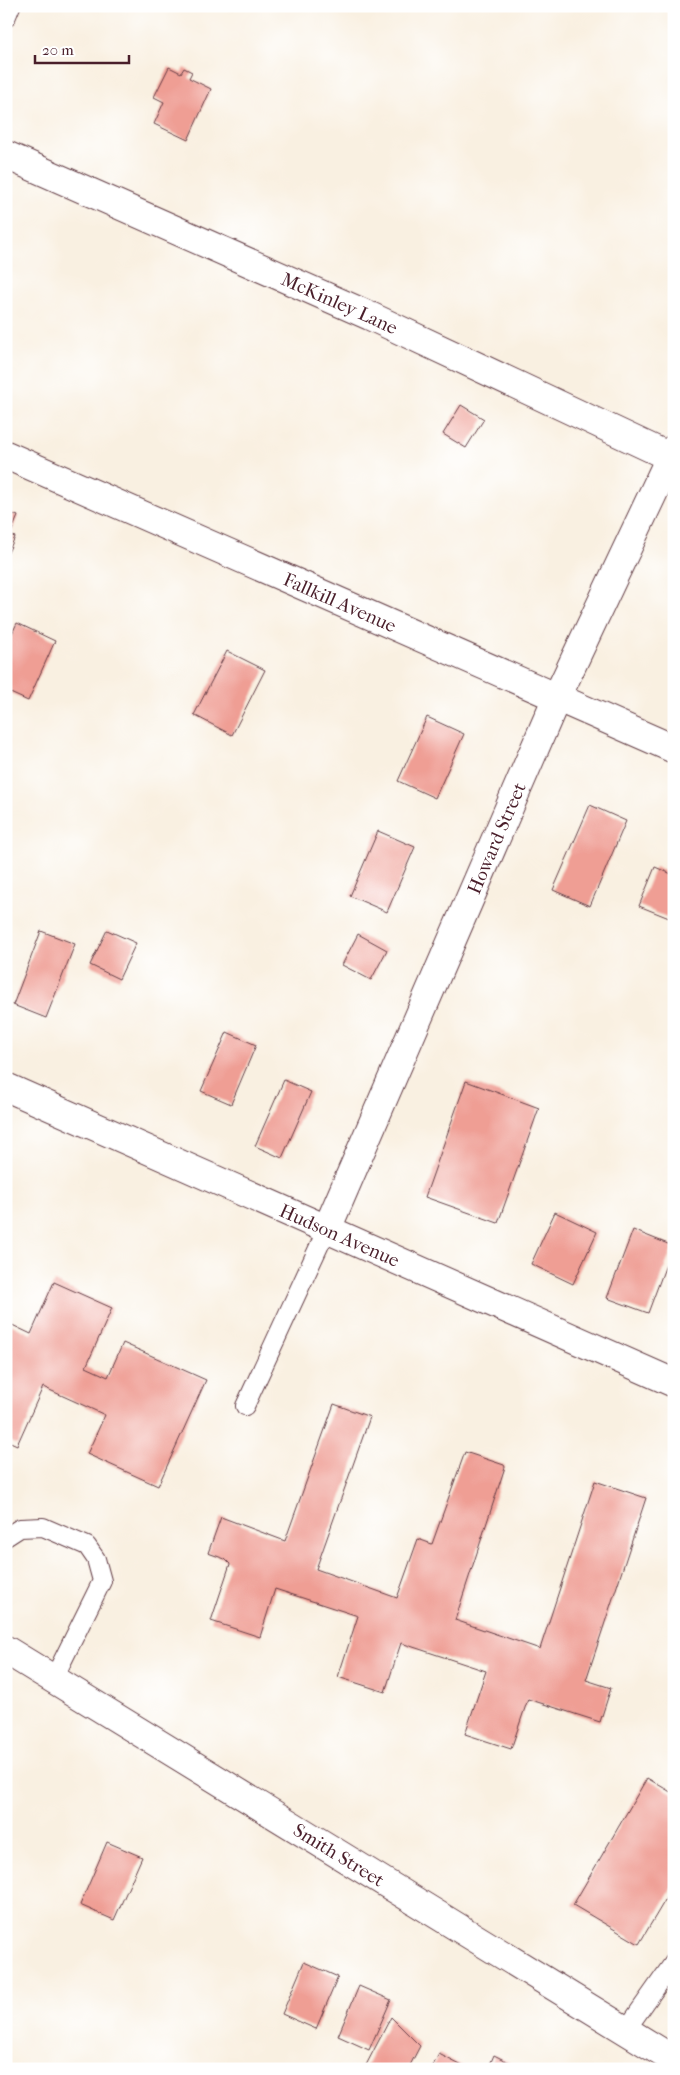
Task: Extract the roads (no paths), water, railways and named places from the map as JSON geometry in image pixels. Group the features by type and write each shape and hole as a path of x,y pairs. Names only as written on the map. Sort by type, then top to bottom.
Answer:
{"street":[{"name":"McKinley Lane","path":"6,155 370,316 535,396 672,453"},
{"name":"Howard Street","path":"327,1229 557,697 672,453"},
{"name":"Fallkill Avenue","path":"6,455 674,749"},
{"name":"Hudson Avenue","path":"6,1087 674,1383"},
{"name":"Smith Street","path":"6,1650 674,2060"}],"lane":[{"path":"6,18 10,6"},
{"path":"245,1406 327,1229"},
{"path":"6,1537 20,1528 43,1527 87,1546 96,1559 102,1581 54,1680"},
{"path":"626,2030 674,1962"}]}
